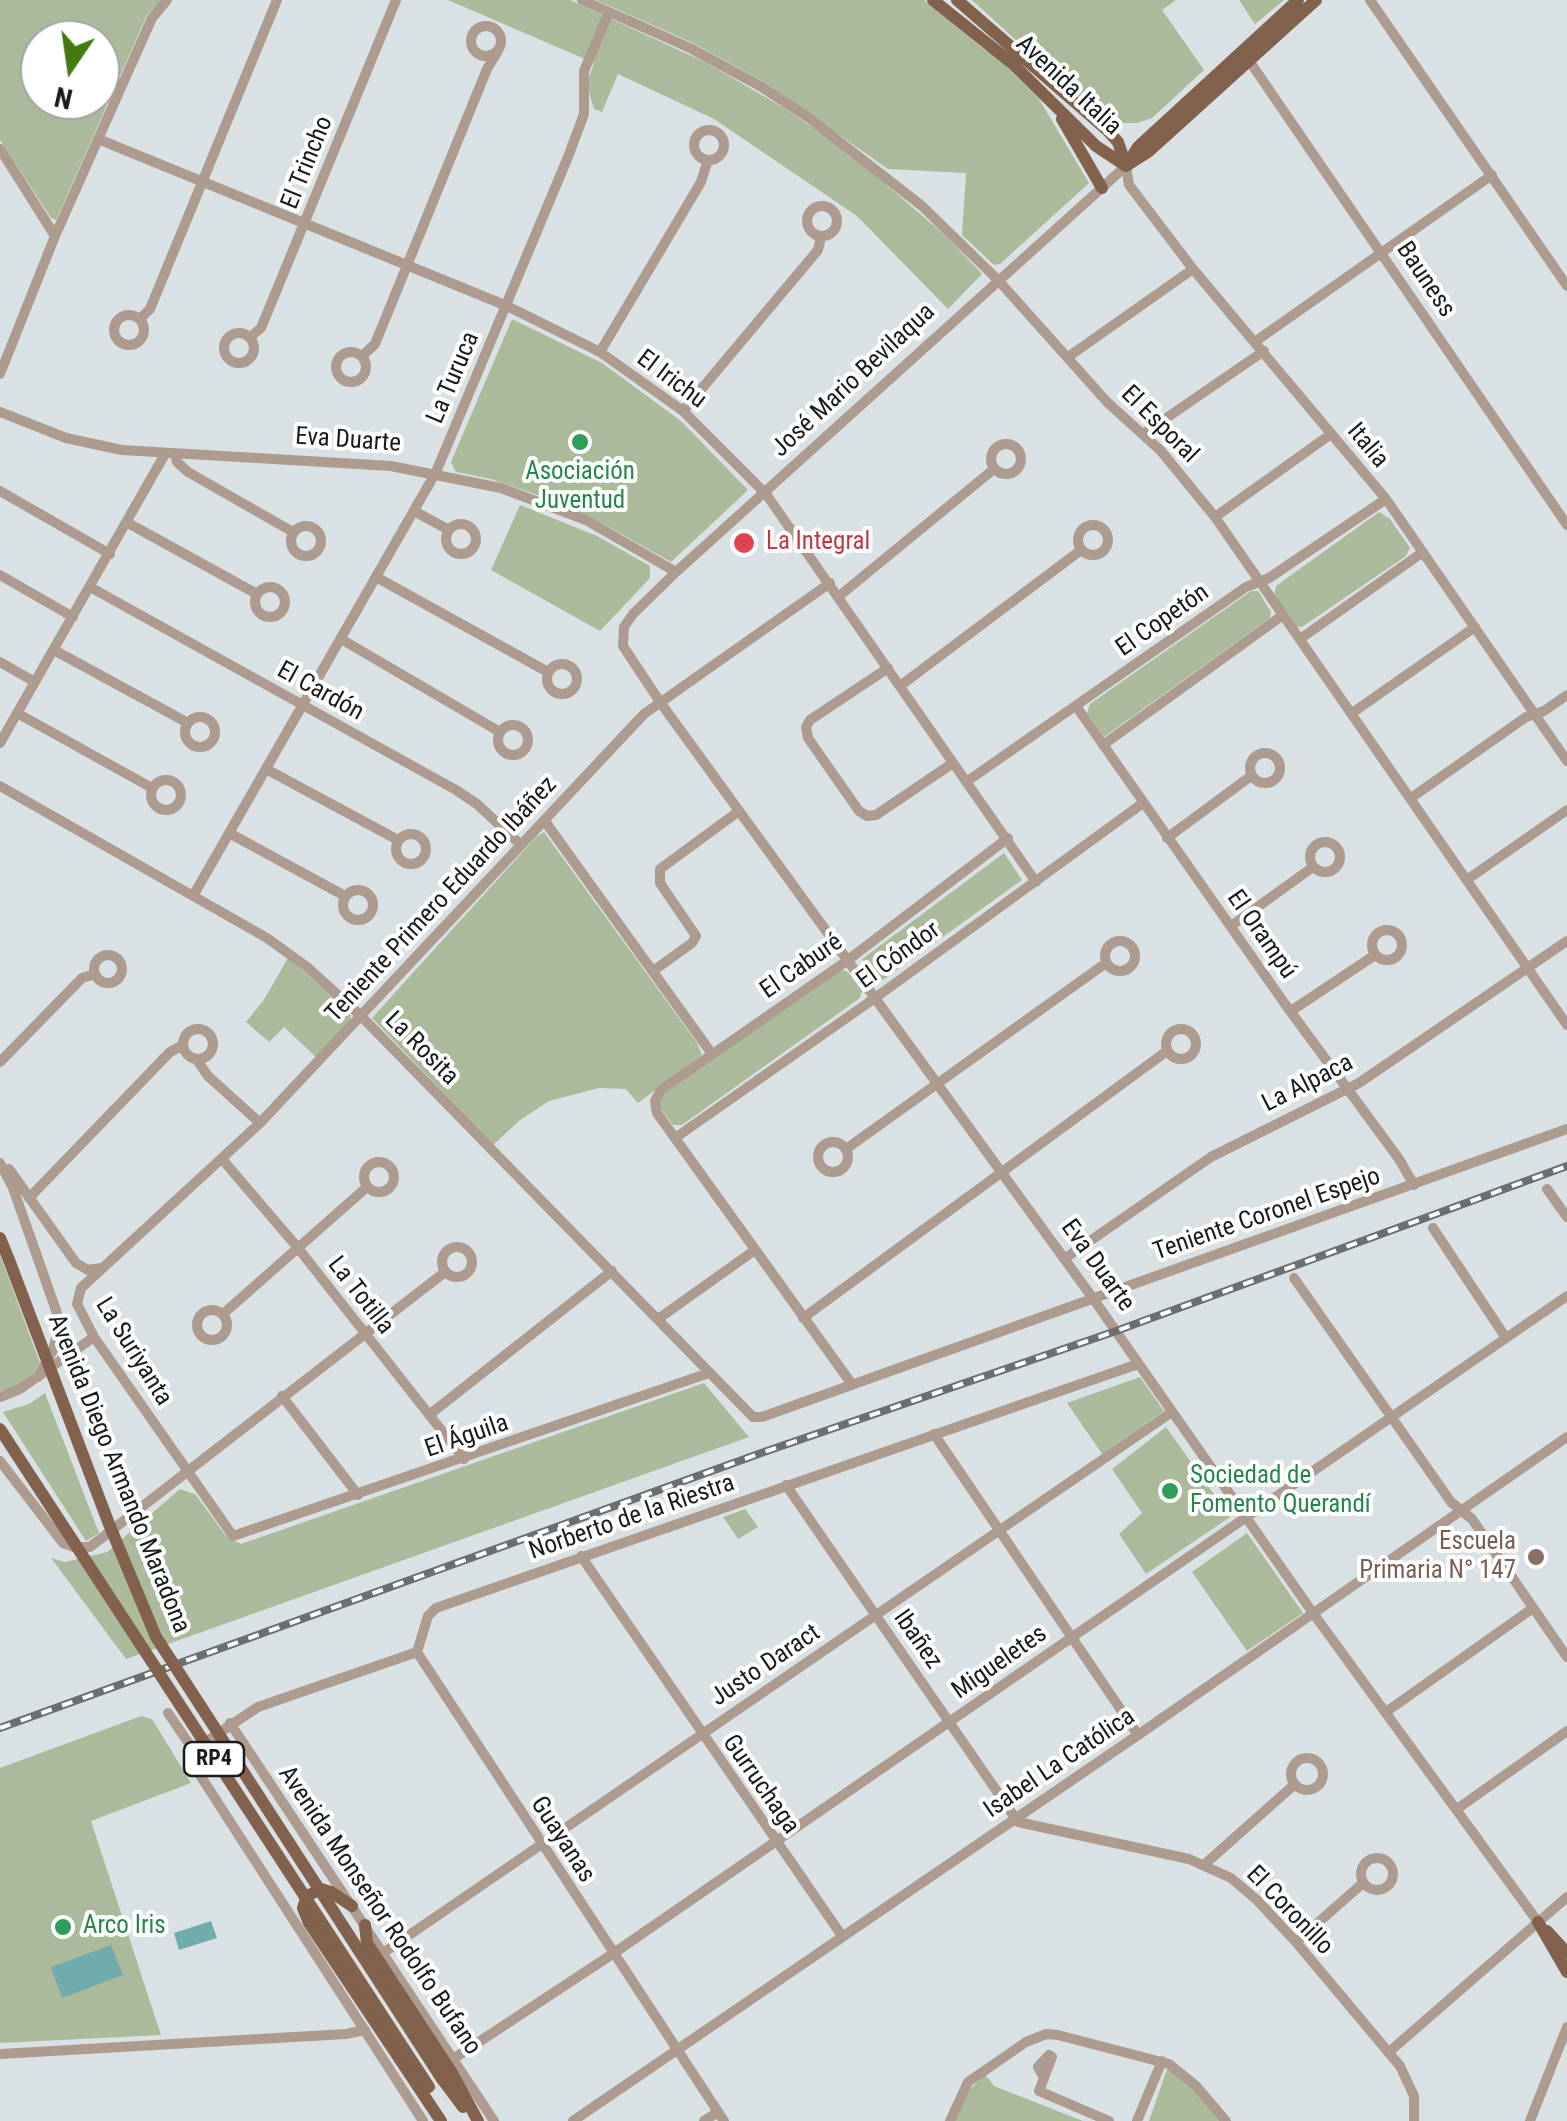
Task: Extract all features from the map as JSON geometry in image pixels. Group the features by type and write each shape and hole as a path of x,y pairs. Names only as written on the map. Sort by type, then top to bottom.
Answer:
{"main road":[{"name":"Avenida Italia","path":"934,0 998,51 1096,146 1126,166"},
{"name":"Avenida Italia","path":"956,0 1107,130 1118,142 1126,166"},
{"name":"José Mario Bevilaqua","path":"1126,166 1138,147 1298,0"},
{"name":"José Mario Bevilaqua","path":"1126,166 1148,152 1316,0"},
{"path":"1056,108 1102,188"},
{"name":"Avenida Diego Armando Maradona","path":"0,1238 156,1637 442,2079 476,2121"},
{"name":"Avenida Diego Armando Maradona","path":"0,1429 429,2088 444,2121"},
{"path":"352,1906 321,1889 308,1896 303,1908 309,1923 444,2121"},
{"name":"Eva Duarte","path":"1538,1922 1567,1953"},
{"name":"Eva Duarte","path":"1538,1922 1567,1972"},
{"path":"365,1926 366,1943 452,2073 476,2121"}],"street":[{"path":"0,374 55,236 152,18 167,0"},
{"path":"140,319 150,309 277,0"},
{"name":"El Trincho","path":"250,337 261,328 396,0"},
{"name":"El Esporal","path":"582,0 690,48 809,118 922,206 998,280 1108,402 1180,472 1215,517 1567,1025"},
{"path":"1370,0 1567,286"},
{"name":"La Turuca","path":"193,896 436,472 584,114 584,72 609,12"},
{"path":"362,356 375,344 487,69 498,51 499,32 491,26 480,26 472,33 470,43 487,69"},
{"path":"480,55 490,56 498,51"},
{"name":"Bauness","path":"1248,59 1567,525"},
{"name":"El Irichu","path":"98,139 506,306 600,352 683,411 766,494 1036,882"},
{"path":"0,150 55,236"},
{"path":"600,352 701,182 708,160"},
{"name":"José Mario Bevilaqua","path":"622,636 633,614 676,572 1126,166"},
{"name":"Italia","path":"1126,166 1129,185 1386,500 1567,761"},
{"path":"1256,340 1492,175"},
{"path":"683,411 818,250 821,236"},
{"path":"1068,358 1194,268"},
{"path":"1143,434 1264,351"},
{"name":"Eva Duarte","path":"0,412 66,438 170,454 360,463 436,472 549,505 628,542 676,572"},
{"path":"1215,517 1331,434"},
{"path":"0,743 170,454 188,472 294,532"},
{"path":"838,597 994,470"},
{"path":"0,490 110,554"},
{"name":"El Copetón","path":"966,782 1246,587 1269,578 1386,500"},
{"path":"414,511 448,530"},
{"path":"128,522 257,594"},
{"path":"900,686 1081,550"},
{"path":"1300,639 1423,552"},
{"path":"0,576 73,617"},
{"path":"376,577 548,672"},
{"name":"Teniente Primero Eduardo Ibáñez","path":"102,1268 260,1122 644,714 830,583"},
{"name":"El Cardón","path":"90,587 467,796 521,845"},
{"path":"1103,745 1282,615"},
{"path":"1352,713 1475,627"},
{"name":"Eva Duarte","path":"622,636 628,656 660,702 1092,1297 1314,1614 1538,1922"},
{"path":"341,639 500,732"},
{"path":"54,650 188,723"},
{"path":"0,662 35,682"},
{"path":"888,668 810,720 806,732 816,749 866,816 876,815 953,763"},
{"path":"1411,798 1567,696"},
{"name":"El Orampú","path":"1076,706 1414,1185"},
{"path":"17,713 152,788"},
{"path":"266,769 398,840"},
{"path":"1168,838 1251,776"},
{"name":"La Rosita","path":"0,786 294,958 361,1016 753,1417"},
{"name":"El Cóndor","path":"675,1138 1144,803"},
{"path":"1468,879 1567,810"},
{"path":"653,972 696,936 660,883 660,870 739,811"},
{"path":"544,820 712,1054"},
{"path":"229,833 346,896"},
{"name":"El Caburé","path":"675,1138 657,1113 657,1095 848,960 1008,838"},
{"path":"1232,926 1313,867"},
{"name":"La Alpaca","path":"1064,1259 1211,1157 1348,1088 1567,941"},
{"path":"1291,1012 1375,955"},
{"path":"846,1149 1106,963"},
{"path":"0,1062 82,978 95,974"},
{"path":"30,1198 196,1028 212,1038 212,1051 197,1060"},
{"path":"182,1045 208,1076 260,1122"},
{"path":"803,1318 1167,1051"},
{"name":"Teniente Coronel Espejo","path":"753,1417 1567,1129"},
{"path":"675,1138 851,1383"},
{"name":"La Totilla","path":"222,1159 298,1248 464,1459"},
{"path":"0,1160 57,1313 53,1350 38,1377"},
{"name":"La Suriyanta","path":"0,1160 76,1263 88,1270 102,1268"},
{"path":"223,1314 367,1187"},
{"path":"1547,1188 1567,1217"},
{"path":"1433,1228 1506,1338"},
{"path":"658,1319 754,1250"},
{"name":"La Suriyanta","path":"102,1268 81,1288 77,1304 94,1338 228,1532 236,1536"},
{"path":"429,1415 612,1271"},
{"path":"0,1461 63,1543 74,1548 98,1543 446,1272"},
{"path":"1294,1278 1450,1502 1472,1519 1567,1657"},
{"name":"Migueletes","path":"453,2059 614,1953 1567,1296"},
{"path":"0,1396 20,1389 94,1338"},
{"name":"Norberto de la Riestra","path":"417,1652 428,1616 436,1608 1138,1364"},
{"name":"El Águila","path":"236,1536 709,1373"},
{"path":"282,1396 358,1496"},
{"name":"Justo Daract","path":"383,1953 1172,1412"},
{"path":"934,1434 1138,1735"},
{"name":"Isabel La Católica","path":"573,2121 1567,1437"},
{"name":"Ibañez","path":"786,1485 1015,1818"},
{"name":"Gurruchaga","path":"581,1556 842,1936"},
{"path":"1386,1712 1533,1608"},
{"path":"196,1754 230,1722 258,1707 417,1652"},
{"name":"Guayanas","path":"417,1652 721,2116"},
{"path":"168,1713 196,1754 198,1772 423,2121"},
{"name":"Avenida Monseñor Rodolfo Bufano","path":"230,1722 494,2121"},
{"path":"1457,1809 1567,1731"},
{"path":"1205,1864 1294,1784"},
{"path":"1039,1802 1038,1812 1047,1830"},
{"name":"El Coronillo","path":"1015,1818 1024,1825 1205,1864 1246,1890 1296,1942 1389,2052 1414,2096 1414,2121"},
{"path":"1296,1942 1364,1882"},
{"path":"1389,2052 1567,1898"},
{"path":"1530,2121 1567,2027"},
{"path":"0,2054 365,2030"},
{"path":"950,2121 968,2082 1036,2037 1058,2035 1162,2061 1182,2072 1226,2121"},
{"path":"1137,2121 1162,2061"},
{"path":"1043,2076 1039,2086 1042,2094 1109,2121"},
{"path":"704,2121 721,2116"}],"green space":[{"path":"0,0 161,0 147,15 120,76 120,20 20,20 20,120 100,120 56,220 0,140"},
{"path":"448,0 570,0 707,63 846,150 947,237 982,274 948,309 857,216 714,119 618,74 602,112 594,109 588,80 594,63"},
{"path":"596,0 924,0 986,51 991,51 1039,99 1089,183 1000,264 994,265 962,235 966,173 888,169 762,81 693,43"},
{"path":"972,0 1176,0 1162,10 1204,70 1152,118 1115,123 1096,113"},
{"path":"1239,0 1284,0 1255,24"},
{"name":"Asociación Juventud","path":"512,319 602,363 681,421 748,490 671,562 600,522 546,498 456,472 451,462"},
{"path":"520,505 597,536 650,566 650,578 600,631 491,570"},
{"path":"1379,512 1390,519 1410,548 1406,556 1302,627 1296,627 1274,596 1276,586"},
{"path":"1251,591 1258,591 1271,612 1270,618 1104,737 1087,713 1090,704"},
{"path":"544,832 702,1055 638,1103 626,1089 599,1088 549,1101 493,1145 372,1018"},
{"path":"1004,853 1022,880 880,982 862,959"},
{"path":"288,958 350,1011 351,1020 316,1057 284,1027 269,1042 246,1022"},
{"path":"841,969 862,991 860,998 682,1125 673,1125 661,1109 665,1093"},
{"path":"0,1255 40,1363 17,1386 0,1391"},
{"path":"1140,1377 1164,1411 1102,1454 1067,1403"},
{"path":"704,1383 749,1437 126,1659 51,1558 65,1562 107,1552 180,1489 195,1494 226,1536 241,1544"},
{"path":"45,1393 99,1533 86,1541 3,1412 29,1404"},
{"name":"Sociedad de Fomento Querandí","path":"1166,1427 1230,1517 1146,1574 1119,1534 1142,1513 1112,1469"},
{"path":"745,1509 758,1527 738,1539 723,1517"},
{"path":"1247,1533 1303,1613 1247,1651 1192,1572"},
{"name":"Arco Iris","path":"141,1716 152,1719 191,1783 91,1821 161,2035 0,2043 0,1768"},
{"path":"1167,2069 1187,2083 1220,2121 1149,2121"},
{"path":"985,2074 994,2086 1083,2121 955,2121 967,2092"}],"water":[{"path":"211,1921 217,1938 179,1950 174,1933"},
{"path":"111,1945 123,1975 62,1998 51,1967"}],"railway":[{"path":"0,1728 764,1452 1116,1331 1567,1166"}],"place":[{"name":"Asociación Juventud","path":"580,442"},
{"name":"La Integral","path":"744,543"},
{"name":"Sociedad de Fomento Querandí","path":"1170,1491"},
{"name":"Escuela Primaria N° 147","path":"1536,1557"},
{"name":"Arco Iris","path":"63,1927"}]}
